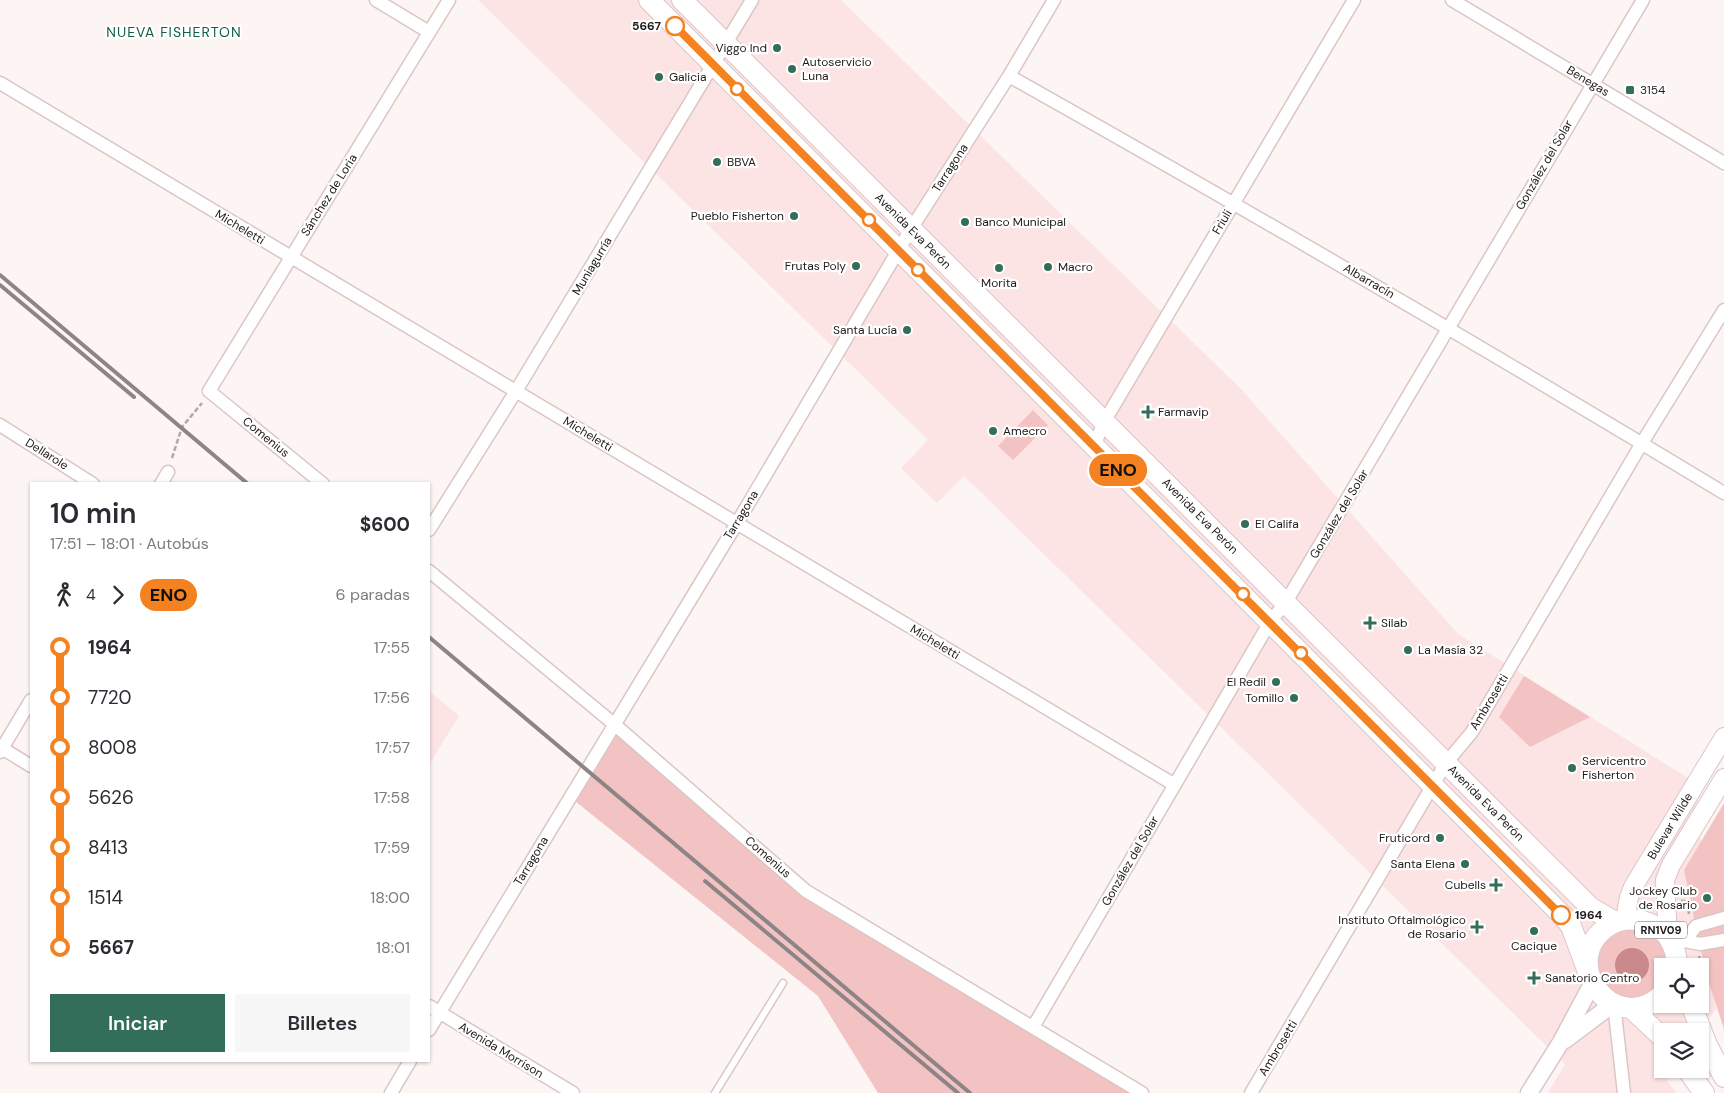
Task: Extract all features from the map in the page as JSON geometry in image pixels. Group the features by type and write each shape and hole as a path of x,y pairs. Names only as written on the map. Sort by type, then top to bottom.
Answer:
{"main road":[{"name":"Avenida Eva Perón","path":"649,0 1571,926 1590,978"},
{"name":"Avenida Eva Perón","path":"682,0 1591,908 1620,921"},
{"name":"Bulevar Wilde","path":"1620,921 1633,887 1724,737"},
{"name":"Bulevar Wilde","path":"1676,953 1665,880 1671,865 1724,778"},
{"name":"RN1V09","path":"1620,921 1643,920 1659,928 1676,953"},
{"path":"1620,921 1602,930 1593,942 1588,956 1590,978 1601,996 1619,1005 1654,1031"},
{"path":"1619,1005 1644,1006 1654,1000"},
{"path":"1695,1013 1707,1045 1724,1077"},
{"path":"1693,1078 1704,1093"}],"street":[{"path":"376,0 429,32"},
{"name":"Sánchez de Loria","path":"209,391 449,0"},
{"name":"Muniagurría","path":"430,528 516,391 752,0"},
{"name":"Tarragona","path":"430,1026 434,1009 614,724 737,523 898,250 1054,0"},
{"name":"Friuli","path":"1094,446 1104,422 1354,0"},
{"name":"Benegas","path":"1452,0 1724,163"},
{"name":"González del Solar","path":"1032,1027 1270,622 1286,602 1643,0"},
{"name":"Albarracín","path":"1008,76 1234,202 1450,328 1724,493"},
{"name":"Micheletti","path":"0,83 1175,785"},
{"name":"Ambrosetti","path":"1251,1093 1446,764 1472,732 1642,444 1724,310"},
{"name":"Comenius","path":"209,391 320,482"},
{"name":"Dellarole","path":"0,425 91,482"},
{"path":"162,482 168,472"},
{"name":"Comenius","path":"430,572 614,724 806,891 1142,1093"},
{"path":"30,702 1,749 30,765"},
{"path":"1676,953 1696,926 1724,918"},
{"path":"1676,953 1700,944 1724,940"},
{"path":"1529,1093 1561,1042 1590,978"},
{"path":"1561,1042 1619,1005 1624,1093"},
{"name":"Avenida Morrison","path":"434,1009 572,1093"},
{"path":"391,1093 409,1062"}],"lane":[{"path":"714,1093 783,982"}],"path":[{"path":"168,472 182,427 209,391"}],"shaded area":[{"path":"478,0 841,0 1241,389 1458,634 1696,783 1716,1009 1706,1023 1654,1023 1654,1078 1669,1078 1667,1081 1677,1093 1548,1093 1565,1064 964,476 937,503 901,468 928,440"},
{"path":"1033,410 1048,425 1013,460 998,446"},
{"path":"1524,676 1590,717 1530,747 1499,717"},
{"path":"430,692 459,716 430,763"},
{"path":"614,724 806,891 1142,1093 878,1093 818,996 570,797"},
{"name":"Jockey Club de Rosario","path":"1724,803 1724,1029 1709,983 1709,958 1703,958 1684,870"},
{"path":"1659,928 1672,958 1654,958 1654,1001 1601,996 1593,942 1602,930"},
{"path":"1632,948 1639,949 1644,953 1648,958 1648,972 1644,977 1639,981 1632,982 1625,981 1620,977 1616,972 1615,965 1616,958 1620,953 1625,949"}],"railway":[{"path":"0,275 246,482"},
{"path":"0,285 134,397"},
{"path":"430,638 970,1093"},
{"path":"705,881 958,1093"}],"bus line":[{"name":"ENO","path":"675,26 1561,915"}],"place":[{"name":"5667","path":"675,26"},
{"name":"Viggo Ind","path":"777,48"},
{"name":"Autoservicio Luna","path":"792,69"},
{"name":"Galicia","path":"659,77"},
{"name":"3154","path":"1630,90"},
{"name":"BBVA","path":"717,162"},
{"name":"Pueblo Fisherton","path":"794,216"},
{"name":"Banco Municipal","path":"965,222"},
{"name":"Frutas Poly","path":"856,266"},
{"name":"Macro","path":"1048,267"},
{"name":"Morita","path":"999,268"},
{"name":"Santa Lucía","path":"907,330"},
{"name":"Farmavip","path":"1148,412"},
{"name":"Amecro","path":"993,431"},
{"name":"El Califa","path":"1245,524"},
{"name":"Silab","path":"1370,623"},
{"name":"La Masía 32","path":"1408,650"},
{"name":"El Redil","path":"1276,682"},
{"name":"Tomillo","path":"1294,698"},
{"name":"Servicentro Fisherton","path":"1572,768"},
{"name":"Fruticord","path":"1440,838"},
{"name":"Santa Elena","path":"1465,864"},
{"name":"Cubells","path":"1496,885"},
{"name":"Jockey Club de Rosario","path":"1707,898"},
{"name":"1964","path":"1561,915"},
{"name":"Instituto Oftalmológico de Rosario","path":"1477,927"},
{"name":"Cacique","path":"1534,931"},
{"name":"Sanatorio Centro","path":"1534,978"}],"district":[{"name":"NUEVA FISHERTON","path":"174,32"}]}
